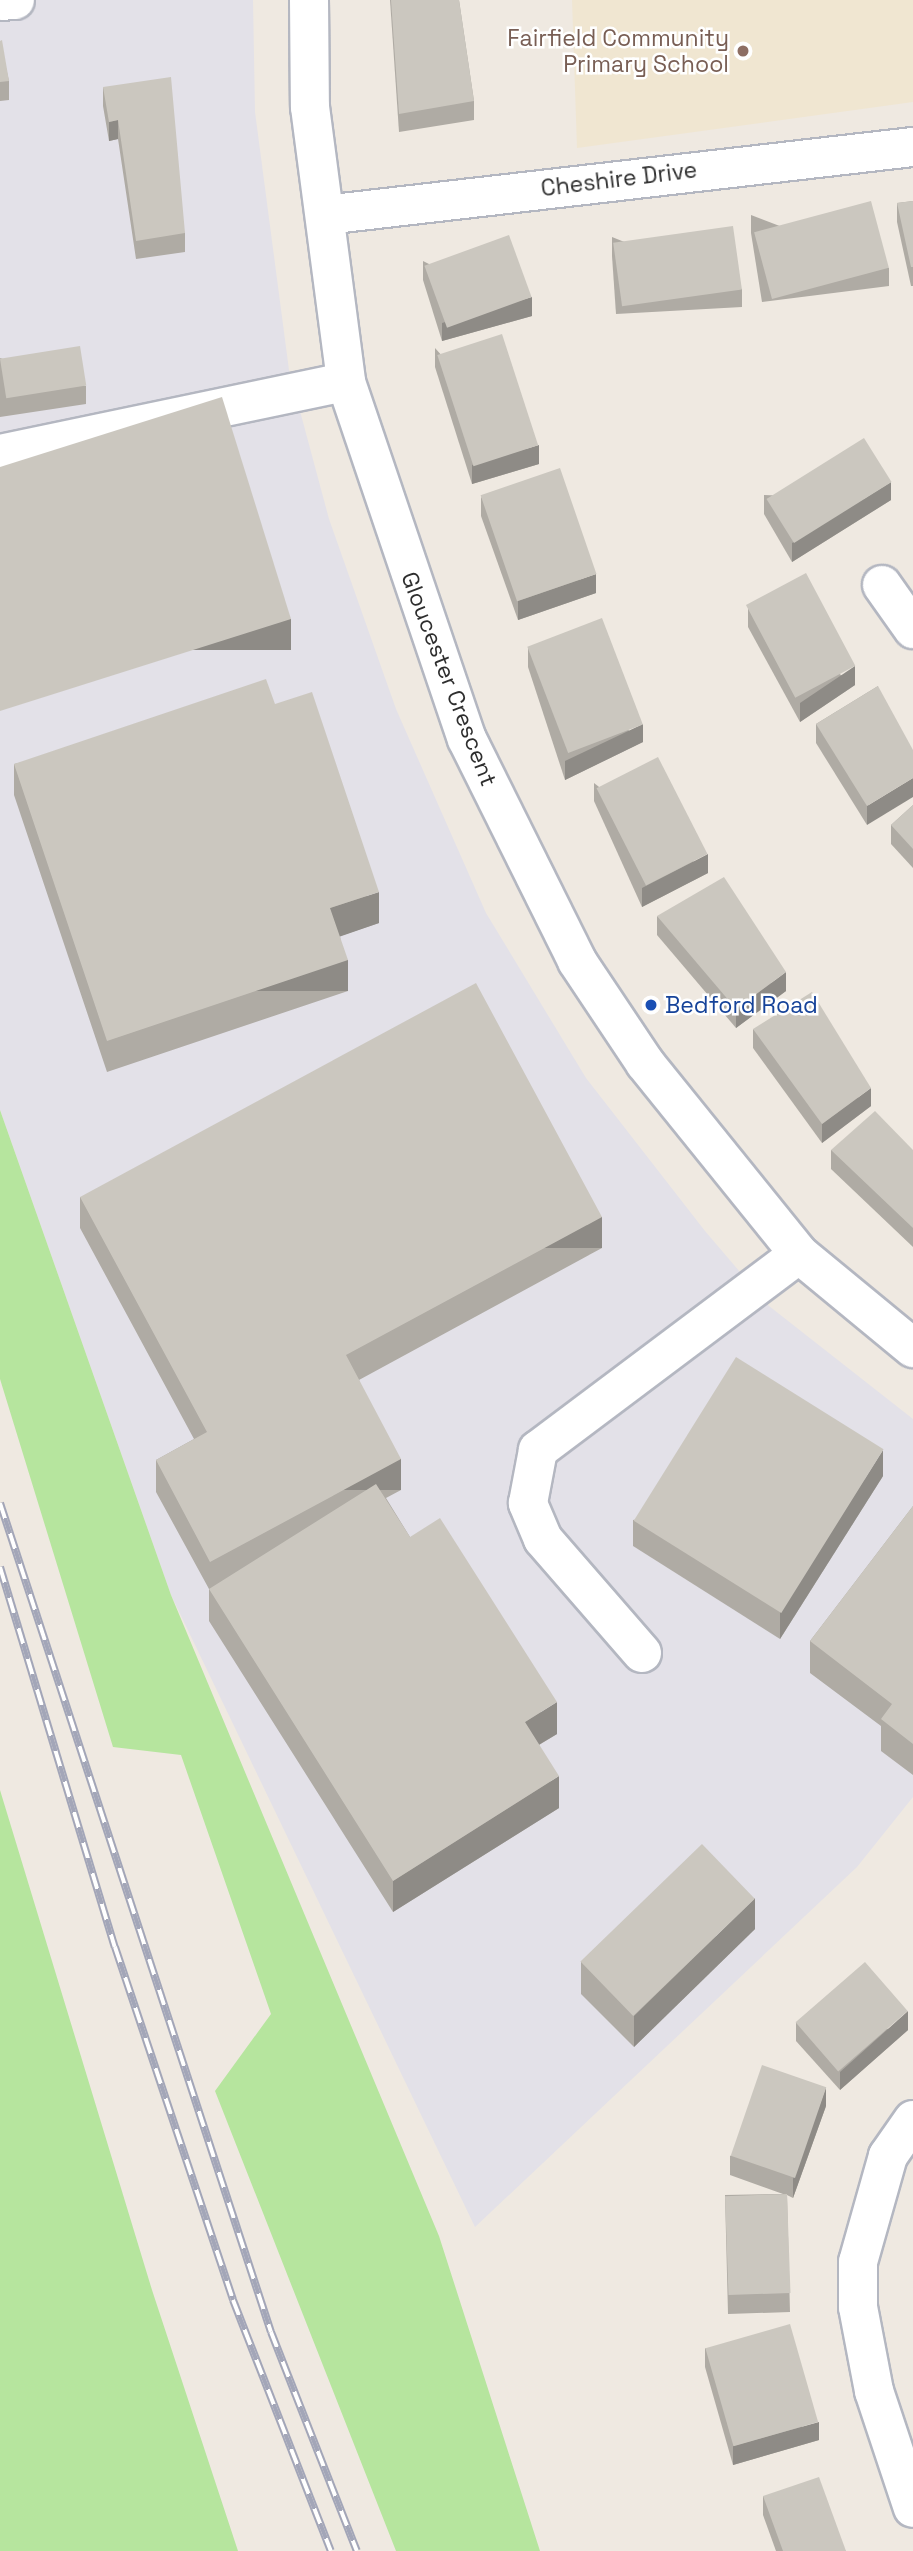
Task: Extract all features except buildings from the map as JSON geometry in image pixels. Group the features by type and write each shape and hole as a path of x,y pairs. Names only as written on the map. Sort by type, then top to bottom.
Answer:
{"street":[{"path":"0,1 15,0"},
{"name":"Gloucester Crescent","path":"309,0 310,107 346,382 467,739 577,961 717,1160 799,1254 913,1348"},
{"name":"Cheshire Drive","path":"325,215 913,147"},
{"path":"0,454 346,382"},
{"path":"882,585 913,629"},
{"path":"642,1653 544,1539 528,1503 538,1450 799,1254"},
{"path":"910,2498 874,2391 858,2307 858,2262 888,2156 913,2120"}],"shaded area":[{"path":"0,0 253,0 255,112 289,370 329,519 396,709 486,913 586,1078 705,1231 769,1306 913,1419 913,1797 857,1867 475,2227 171,1595 0,1110"},
{"name":"Fairfield Community Primary School","path":"572,0 913,0 913,102 577,148"}],"green space":[{"path":"0,1110 171,1595 439,2236 540,2551 396,2551 215,2091 271,2014 181,1755 113,1747 0,1379"},
{"path":"0,1790 152,2290 238,2551 0,2551"}],"railway":[{"path":"0,1503 271,2332 357,2551"},
{"path":"0,1567 115,1947 233,2300 331,2551"}],"place":[{"name":"Fairfield Community Primary School","path":"743,51"},
{"name":"Bedford Road","path":"651,1005"}]}
